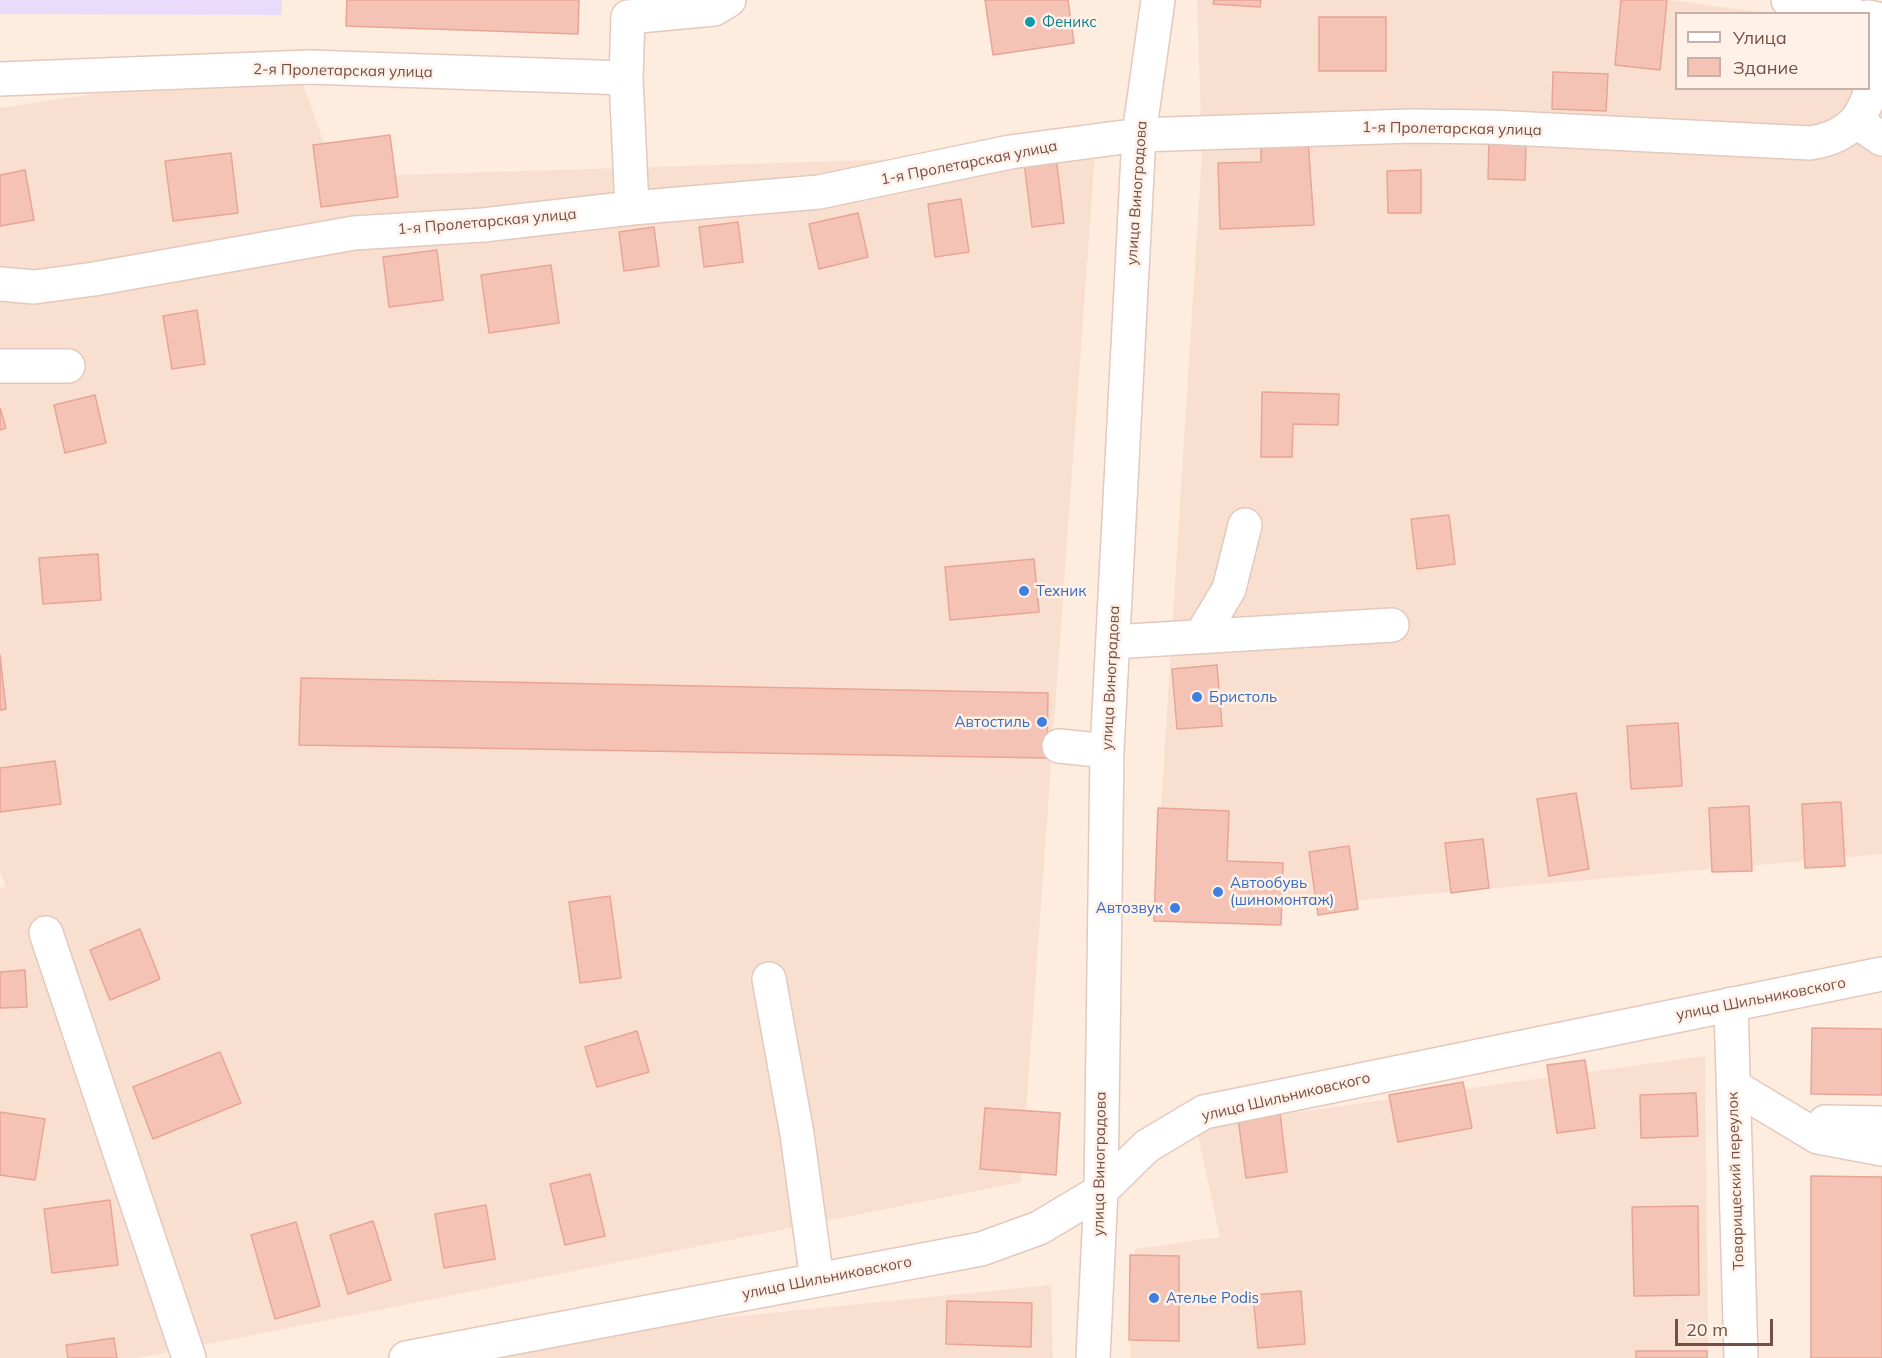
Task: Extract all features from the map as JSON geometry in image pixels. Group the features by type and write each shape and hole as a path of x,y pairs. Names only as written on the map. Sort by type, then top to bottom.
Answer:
{"street":[{"path":"632,208 626,78 628,9 714,9 729,0"},
{"name":"улица Виноградова","path":"1093,1358 1101,1191 1107,751 1139,135 1158,0"},
{"path":"1788,0 1842,8"},
{"name":"1-я Пролетарская улица","path":"0,284 34,287 94,279 354,233 483,225 632,208 819,192 1010,152 1139,135 1411,126 1490,127 1810,143 1828,141 1870,131 1867,106 1882,46"},
{"name":"2-я Пролетарская улица","path":"0,79 309,67 626,78"},
{"path":"0,366 68,366"},
{"path":"1201,636 1229,589 1245,525"},
{"path":"1113,642 1392,625"},
{"path":"1059,747 1107,751"},
{"path":"46,933 189,1358"},
{"name":"улица Шильниковского","path":"406,1358 981,1249 1039,1228 1101,1191 1147,1146 1204,1113 1882,974"},
{"path":"769,979 797,1134 817,1280"},
{"name":"Товарищеский переулок","path":"1731,1004 1741,1358"},
{"path":"1733,1086 1818,1137 1882,1149"},
{"path":"1793,1122 1882,1123"}],"shaded area":[{"path":"0,0 282,0 282,15 0,14"},
{"path":"1197,0 1670,0 1758,12 1675,12 1675,90 1870,90 1870,33 1882,37 1882,854 1154,918 1202,155"},
{"path":"296,64 336,177 1095,153 1021,1182 137,1358 0,1358 0,888 6,887 0,870 0,108"},
{"path":"1705,1056 1708,1358 1130,1358 1135,1249 1220,1237 1196,1126"},
{"path":"1051,1285 1053,1358 423,1358 500,1340"}],"building":[{"path":"347,0 579,0 578,34 346,26"},
{"name":"Феникс","path":"985,0 1068,0 1074,43 993,55"},
{"path":"1214,0 1261,0 1260,7 1213,4"},
{"path":"1621,0 1667,0 1660,70 1615,65"},
{"path":"1319,17 1386,17 1386,71 1319,71"},
{"path":"1553,72 1608,74 1606,111 1552,109"},
{"path":"390,135 398,197 321,207 313,145"},
{"path":"1308,140 1314,225 1220,229 1218,163 1261,162 1261,143"},
{"path":"1489,140 1526,141 1525,180 1488,179"},
{"path":"231,153 238,213 173,221 165,161"},
{"path":"1056,157 1064,223 1032,227 1024,162"},
{"path":"25,170 34,220 0,226 0,175"},
{"path":"1421,170 1421,213 1388,213 1387,171"},
{"path":"961,199 969,252 935,257 928,204"},
{"path":"858,213 868,257 819,269 809,224"},
{"path":"738,222 743,262 704,267 699,227"},
{"path":"654,227 659,266 624,271 619,232"},
{"path":"437,250 443,300 389,307 383,257"},
{"path":"551,265 559,323 489,333 481,275"},
{"path":"197,310 205,364 172,369 163,316"},
{"path":"1262,392 1339,394 1338,425 1293,424 1292,457 1261,457"},
{"path":"95,395 106,443 65,453 54,405"},
{"path":"0,408 6,428 0,430"},
{"path":"1449,515 1455,564 1417,569 1411,519"},
{"path":"98,554 101,600 43,604 39,558"},
{"path":"1034,559 1039,612 950,620 945,567"},
{"path":"0,655 6,709 0,710"},
{"name":"Бристоль","path":"1217,665 1222,726 1177,729 1172,669"},
{"path":"301,678 1048,693 1047,758 299,745"},
{"path":"1678,723 1682,786 1631,789 1627,726"},
{"path":"55,761 61,804 0,812 0,768"},
{"path":"1576,793 1589,869 1549,876 1537,799"},
{"path":"1841,802 1845,866 1805,868 1802,804"},
{"path":"1749,806 1752,871 1712,872 1709,808"},
{"name":"Автообувь (шиномонтаж)","path":"1158,808 1229,811 1227,861 1283,863 1281,925 1154,921"},
{"path":"1483,839 1489,888 1451,893 1445,843"},
{"path":"1349,846 1358,909 1318,915 1309,852"},
{"path":"610,896 621,978 580,983 569,902"},
{"path":"140,929 160,979 110,1000 90,950"},
{"path":"25,970 27,1007 0,1008 0,972"},
{"path":"1812,1028 1882,1029 1882,1095 1811,1094"},
{"path":"637,1031 649,1072 597,1087 585,1047"},
{"path":"220,1052 241,1103 153,1139 133,1087"},
{"path":"1585,1060 1595,1128 1557,1133 1547,1065"},
{"path":"1463,1082 1472,1128 1398,1142 1389,1095"},
{"path":"1696,1093 1698,1136 1641,1138 1640,1095"},
{"path":"985,1108 1060,1113 1056,1175 980,1169"},
{"path":"0,1112 45,1119 35,1180 0,1175"},
{"path":"1280,1113 1287,1172 1246,1178 1238,1118"},
{"path":"590,1174 605,1236 565,1245 550,1184"},
{"path":"1811,1176 1882,1177 1882,1358 1811,1358"},
{"path":"110,1200 118,1265 52,1273 44,1209"},
{"path":"486,1205 495,1259 444,1268 435,1214"},
{"path":"1698,1206 1699,1295 1634,1296 1632,1207"},
{"path":"373,1221 391,1280 348,1294 330,1235"},
{"path":"296,1222 320,1306 275,1319 251,1235"},
{"name":"Ателье Podis","path":"1130,1255 1179,1256 1179,1341 1129,1340"},
{"path":"1301,1291 1305,1344 1258,1348 1253,1295"},
{"path":"947,1301 1032,1303 1031,1347 946,1344"},
{"path":"114,1338 117,1358 68,1358 66,1345"},
{"path":"1636,1351 1707,1351 1707,1358 1636,1358"}],"place":[{"name":"Феникс","path":"1030,22"},
{"name":"Техник","path":"1024,591"},
{"name":"Бристоль","path":"1197,697"},
{"name":"Автостиль","path":"1042,722"},
{"name":"Автообувь (шиномонтаж)","path":"1218,892"},
{"name":"Автозвук","path":"1175,908"},
{"name":"Ателье Podis","path":"1154,1298"}]}
